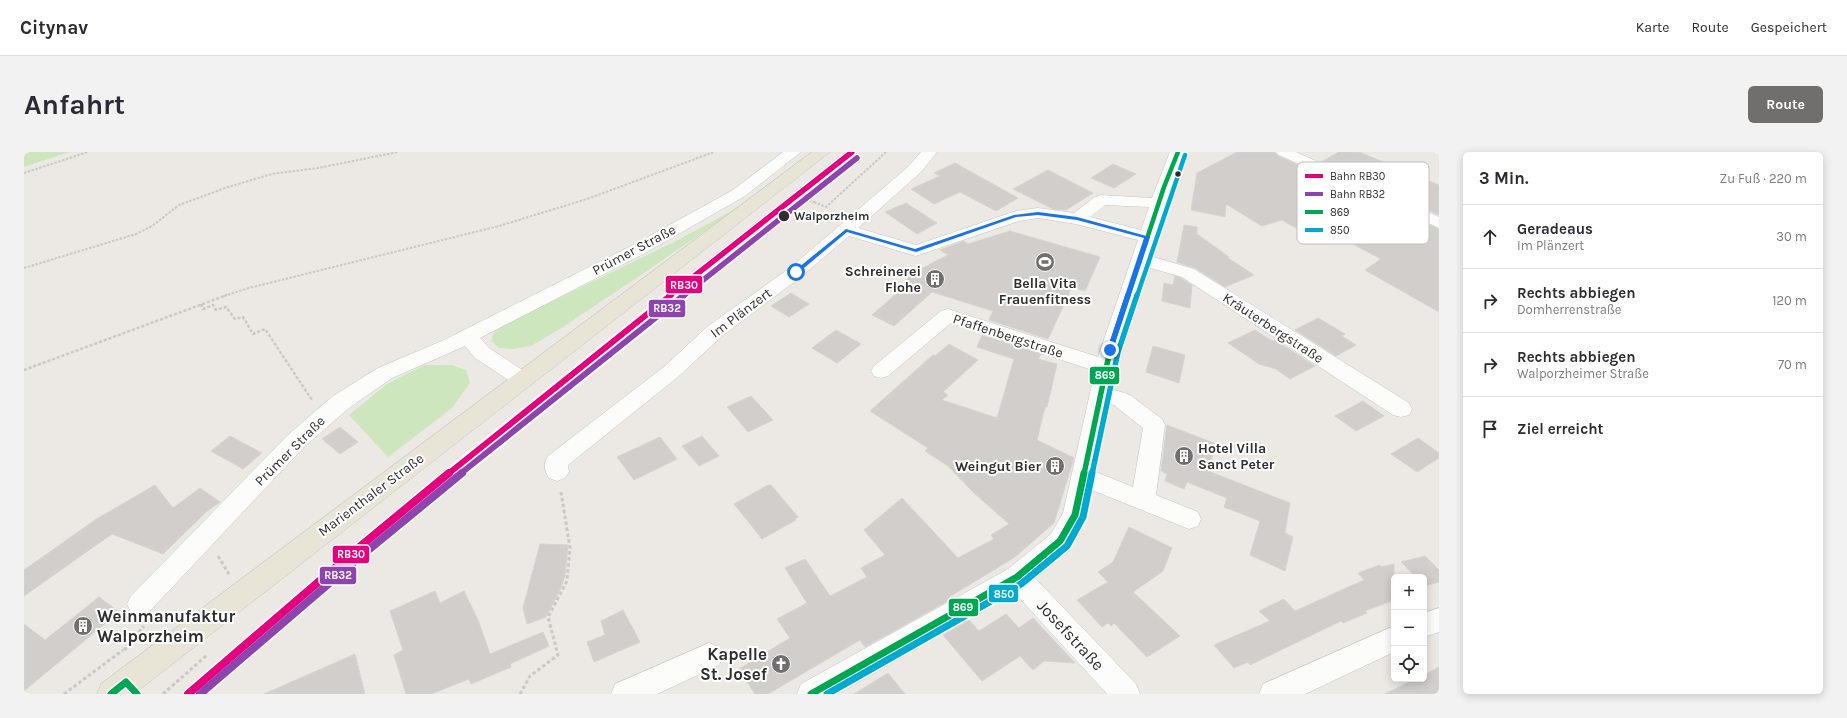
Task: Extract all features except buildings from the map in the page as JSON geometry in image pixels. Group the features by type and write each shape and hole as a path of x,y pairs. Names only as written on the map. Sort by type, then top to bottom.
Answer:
{"main road":[{"name":"Marienthaler Straße","path":"125,690 336,520 523,380 822,152"}],"street":[{"name":"Prümer Straße","path":"140,604 296,441 341,402 386,372 451,345 640,248 739,193 793,152"},
{"name":"Im Plänzert","path":"557,472 556,462 672,371 715,331 796,272 910,174 929,152"},
{"path":"811,694 1017,576 1060,541 1075,515 1110,350 1147,237 1178,152"},
{"path":"1284,152 1306,162"},
{"path":"1077,219 1101,200 1159,203"},
{"path":"846,230 916,251 1016,216 1038,213 1077,219 1147,237"},
{"path":"1429,218 1439,223"},
{"name":"Kräuterbergstraße","path":"1140,259 1188,273 1401,409"},
{"name":"Pfaffenbergstraße","path":"881,371 948,315 1106,367"},
{"path":"467,336 482,353 523,380"},
{"path":"1101,393 1122,400 1154,425 1143,501"},
{"path":"1084,477 1189,519"},
{"name":"Josefstraße","path":"1017,576 1126,694"},
{"path":"1427,624 1439,620"},
{"path":"1273,694 1391,640"},
{"path":"625,694 709,656"}],"path":[{"path":"24,173 88,152"},
{"path":"24,268 136,234 152,226 179,206 228,187 272,174 331,166 398,152"},
{"path":"24,370 201,304 249,288 499,226 587,199 714,152"},
{"path":"801,198 826,207 886,152"},
{"path":"201,304 203,309 213,305 216,310 226,307 235,319 242,317 253,334 265,329 323,417"},
{"path":"520,694 530,676 558,655 548,617 567,581 570,548 557,472"},
{"path":"216,552 230,575 225,578"},
{"path":"64,694 125,649"}],"green space":[{"path":"24,152 70,152 24,167"},
{"path":"737,208 635,279 563,327 531,346 513,349 499,348 491,341 494,332 502,326 678,240"},
{"path":"424,365 452,365 466,370 470,383 452,408 388,457 349,415 387,384"}],"rail line":[{"name":"RB30","path":"188,694 351,554 516,418 852,152"},
{"name":"RB32","path":"200,694 361,556 525,422 857,158"}],"transit line":[{"name":"869","path":"811,694 1017,577 1060,541 1075,515 1110,350 1164,187 1178,152"},
{"name":"850","path":"827,694 1021,584 1067,546 1083,517 1118,352 1185,155"},
{"name":"869","path":"111,694 126,682 137,694"}],"place":[{"name":"Walporzheim","path":"784,216"},
{"name":"Bella Vita Frauenfitness","path":"1045,262"},
{"name":"Schreinerei Flohe","path":"935,279"},
{"name":"Hotel Villa Sanct Peter","path":"1184,456"},
{"name":"Weingut Bier","path":"1055,466"},
{"name":"Weinmanufaktur Walporzheim","path":"83,626"},
{"name":"Kapelle St. Josef","path":"781,664"}],"route":[{"path":"796,272 846,230 916,251 1016,216 1038,213 1077,219 1147,237 1110,350"}]}
